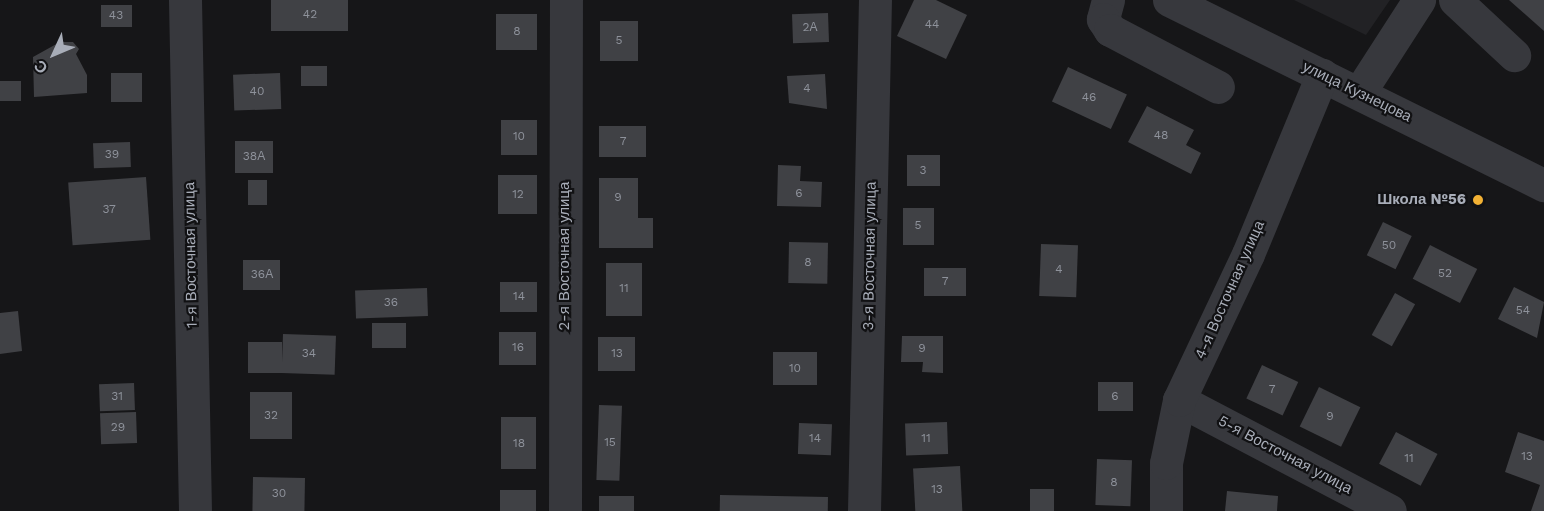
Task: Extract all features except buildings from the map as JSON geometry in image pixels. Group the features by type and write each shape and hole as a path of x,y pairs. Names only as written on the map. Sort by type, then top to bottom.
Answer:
{"street":[{"name":"1-я Восточная улица","path":"185,0 195,511"},
{"name":"2-я Восточная улица","path":"565,511 566,0"},
{"name":"3-я Восточная улица","path":"864,511 875,0"},
{"path":"1108,0 1103,19 1110,30 1218,87"},
{"name":"улица Кузнецова","path":"1169,0 1544,185"},
{"path":"1359,93 1419,0"},
{"path":"1455,0 1514,55"},
{"name":"4-я Восточная улица","path":"1166,511 1166,463 1179,400 1248,254 1322,75"},
{"name":"5-я Восточная улица","path":"1179,400 1390,511"}],"shaded area":[{"path":"1294,0 1390,0 1366,35"}],"place":[{"name":"Школа №56","path":"1478,200"}]}
